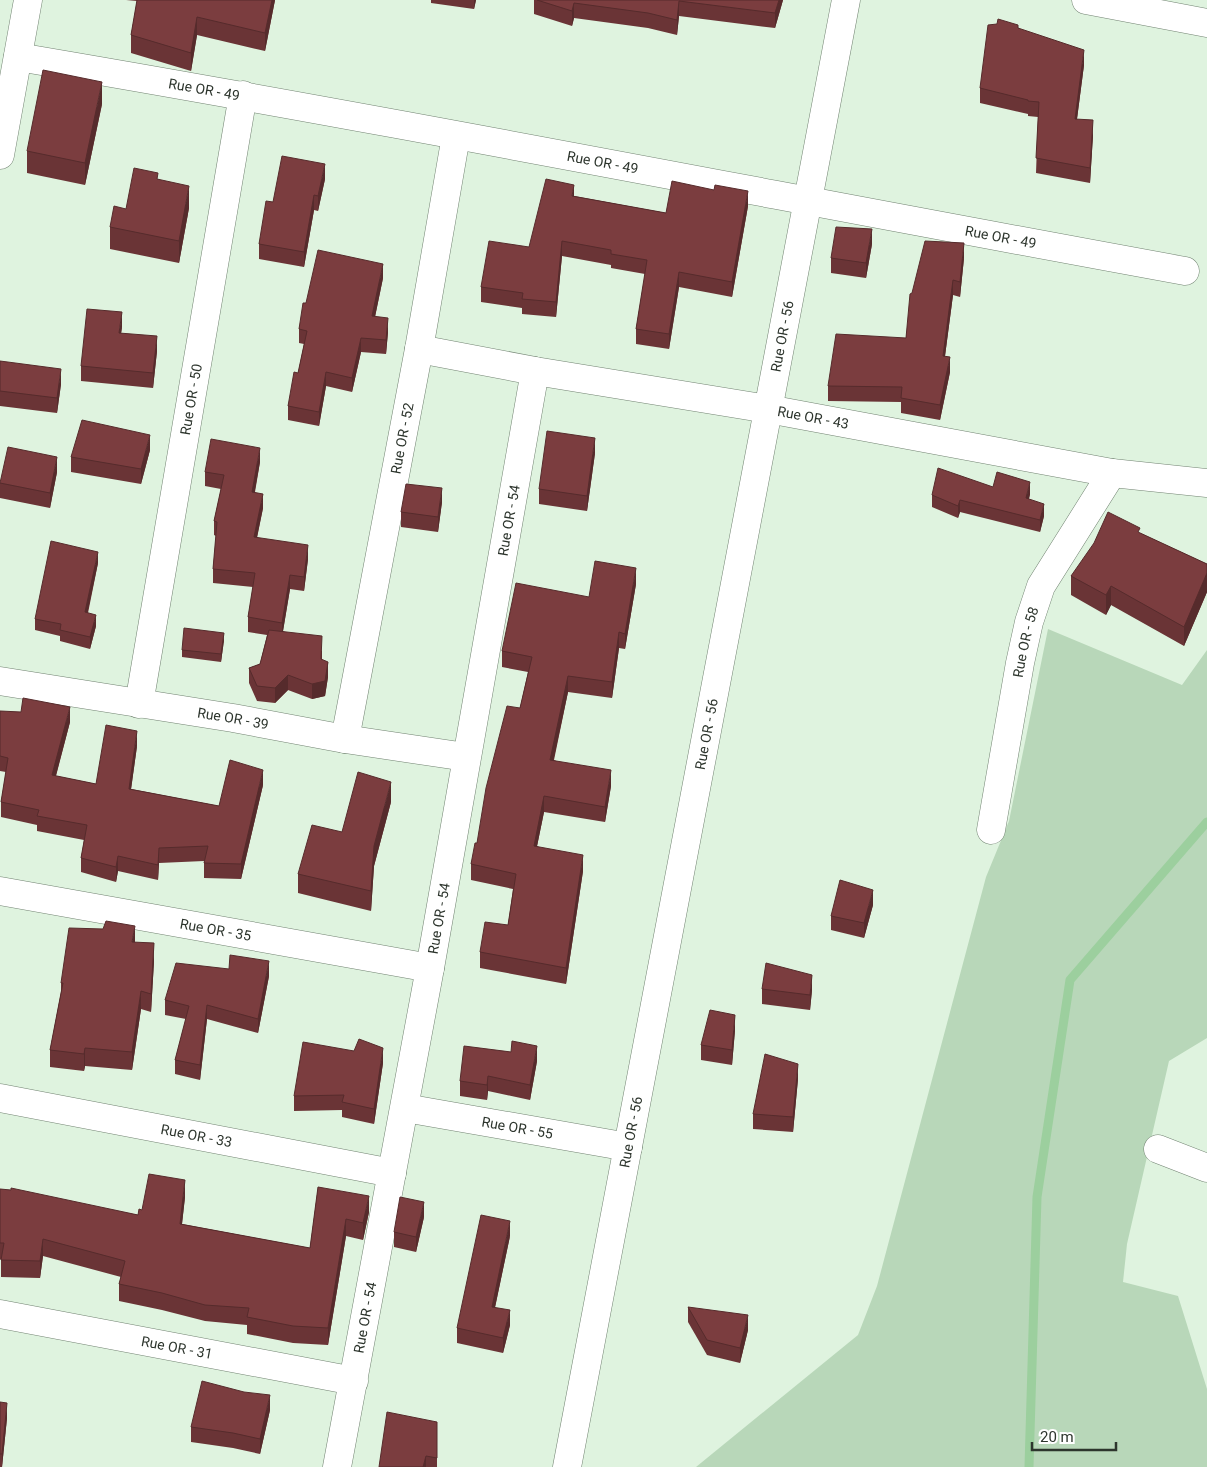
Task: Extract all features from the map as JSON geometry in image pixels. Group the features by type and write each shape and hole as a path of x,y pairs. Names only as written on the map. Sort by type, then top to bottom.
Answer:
{"street":[{"path":"0,156 28,0"},
{"name":"Rue OR - 56","path":"567,1467 846,0"},
{"path":"1086,0 1207,23"},
{"name":"Rue OR - 49","path":"18,57 243,95 1185,271"},
{"name":"Rue OR - 50","path":"139,704 243,95"},
{"name":"Rue OR - 52","path":"346,739 420,349 456,136"},
{"name":"Rue OR - 43","path":"420,349 534,371 768,410 1112,473 1207,483"},
{"name":"Rue OR - 54","path":"337,1467 405,1108 534,371"},
{"name":"Rue OR - 58","path":"991,830 1020,663 1029,622 1041,586 1112,473"},
{"name":"Rue OR - 39","path":"0,681 233,718 346,739 466,757"},
{"name":"Rue OR - 35","path":"0,891 430,968"},
{"name":"Rue OR - 33","path":"0,1098 392,1173"},
{"name":"Rue OR - 55","path":"405,1108 628,1147"},
{"path":"1158,1149 1207,1168"},
{"name":"Rue OR - 31","path":"0,1314 354,1381"}],"green space":[{"path":"1048,629 1182,685 1207,650 1207,1038 1169,1061 1127,1244 1123,1282 1178,1296 1207,1389 1207,1467 696,1467 858,1335 877,1286 986,877 1009,821"}],"building":[{"path":"137,0 272,0 265,33 197,17 191,53 131,35"},
{"path":"537,0 779,0 775,13 679,1 677,20 648,13 574,3 572,11"},
{"path":"998,19 1018,25 1018,28 1084,50 1075,119 1093,120 1090,168 1036,158 1039,102 1028,101 980,88 988,25 997,24"},
{"path":"43,70 102,82 85,163 27,151"},
{"path":"282,156 325,164 318,196 314,195 304,252 259,244 266,201 273,202"},
{"path":"134,168 158,173 157,179 189,186 179,241 110,227 114,206 126,209"},
{"path":"546,179 574,185 572,196 666,213 672,181 714,190 715,185 748,191 732,282 679,272 669,334 636,329 647,260 611,254 611,250 562,241 556,302 522,299 523,293 481,287 489,241 529,247"},
{"path":"836,227 872,229 866,263 831,258"},
{"path":"925,241 964,243 960,282 953,280 943,356 950,357 940,405 901,398 902,387 828,386 836,334 906,338 910,294 912,293"},
{"path":"318,250 383,264 372,316 388,318 386,340 361,338 352,378 326,372 319,412 288,406 294,372 298,373 307,331 299,329 303,303 306,303"},
{"path":"87,309 122,312 119,333 157,336 153,373 81,366"},
{"path":"0,361 61,369 57,398 0,391"},
{"path":"82,420 150,435 141,469 71,457"},
{"path":"547,431 595,438 587,496 539,489"},
{"path":"211,439 260,448 252,492 263,494 254,537 308,545 304,577 290,575 282,623 248,617 255,573 213,569 217,522 214,521 224,475 205,472"},
{"path":"8,447 57,457 50,493 0,483"},
{"path":"938,468 993,487 997,472 1030,482 1026,498 1044,504 1040,520 960,500 958,506 932,495"},
{"path":"406,484 442,488 438,517 401,512"},
{"path":"1108,512 1140,528 1138,532 1207,564 1207,573 1184,627 1111,586 1106,595 1071,576 1094,543"},
{"path":"51,541 98,552 85,612 96,615 90,637 60,630 61,624 35,619"},
{"path":"595,561 636,568 625,634 619,632 612,682 568,676 550,760 611,770 605,807 544,796 534,846 583,855 566,968 480,952 485,922 508,925 516,874 471,864 475,843 477,843 486,788 507,706 520,708 532,657 502,651 516,583 589,597"},
{"path":"184,628 224,633 221,654 182,650"},
{"path":"269,630 322,636 321,659 328,662 325,681 312,684 288,675 275,688 257,686 249,668 260,664"},
{"path":"23,698 70,707 52,775 96,784 106,725 137,731 129,789 219,806 230,760 263,770 241,864 204,863 208,846 159,848 158,865 118,856 116,867 81,858 87,825 37,816 39,810 1,802 8,758 0,756 0,711 21,712"},
{"path":"358,772 391,782 374,846 371,891 298,874 312,825 342,832"},
{"path":"840,880 873,890 864,923 831,916"},
{"path":"106,921 135,926 132,942 154,943 151,994 141,991 132,1052 85,1048 84,1054 50,1050 63,983 61,983 69,928 103,929"},
{"path":"230,955 269,961 258,1019 207,1005 200,1065 175,1060 189,1006 165,1000 176,963 229,969"},
{"path":"766,963 812,975 810,995 762,989"},
{"path":"710,1010 735,1015 732,1050 701,1045"},
{"path":"359,1039 383,1048 374,1109 342,1102 344,1095 294,1096 303,1042 354,1051"},
{"path":"512,1041 537,1046 530,1085 488,1076 487,1085 460,1081 464,1046 511,1052"},
{"path":"765,1054 798,1064 793,1117 753,1114"},
{"path":"149,1174 185,1180 180,1224 310,1248 318,1187 369,1196 363,1223 346,1219 328,1328 293,1326 247,1317 249,1308 205,1305 119,1284 125,1261 43,1239 40,1261 1,1260 4,1243 0,1243 0,1189 11,1190 11,1188 138,1215 139,1209 142,1210"},
{"path":"400,1197 424,1202 416,1237 394,1232"},
{"path":"481,1215 510,1221 492,1307 510,1310 503,1338 457,1328"},
{"path":"688,1307 748,1315 740,1348 707,1340"},
{"path":"202,1381 244,1392 270,1395 260,1439 191,1427"},
{"path":"0,1402 7,1403 2,1454 0,1454"},
{"path":"387,1412 437,1422 437,1458 426,1456 423,1467 379,1467"}],"waterway":[{"path":"1029,1467 1037,1197 1070,980 1207,822"}]}
